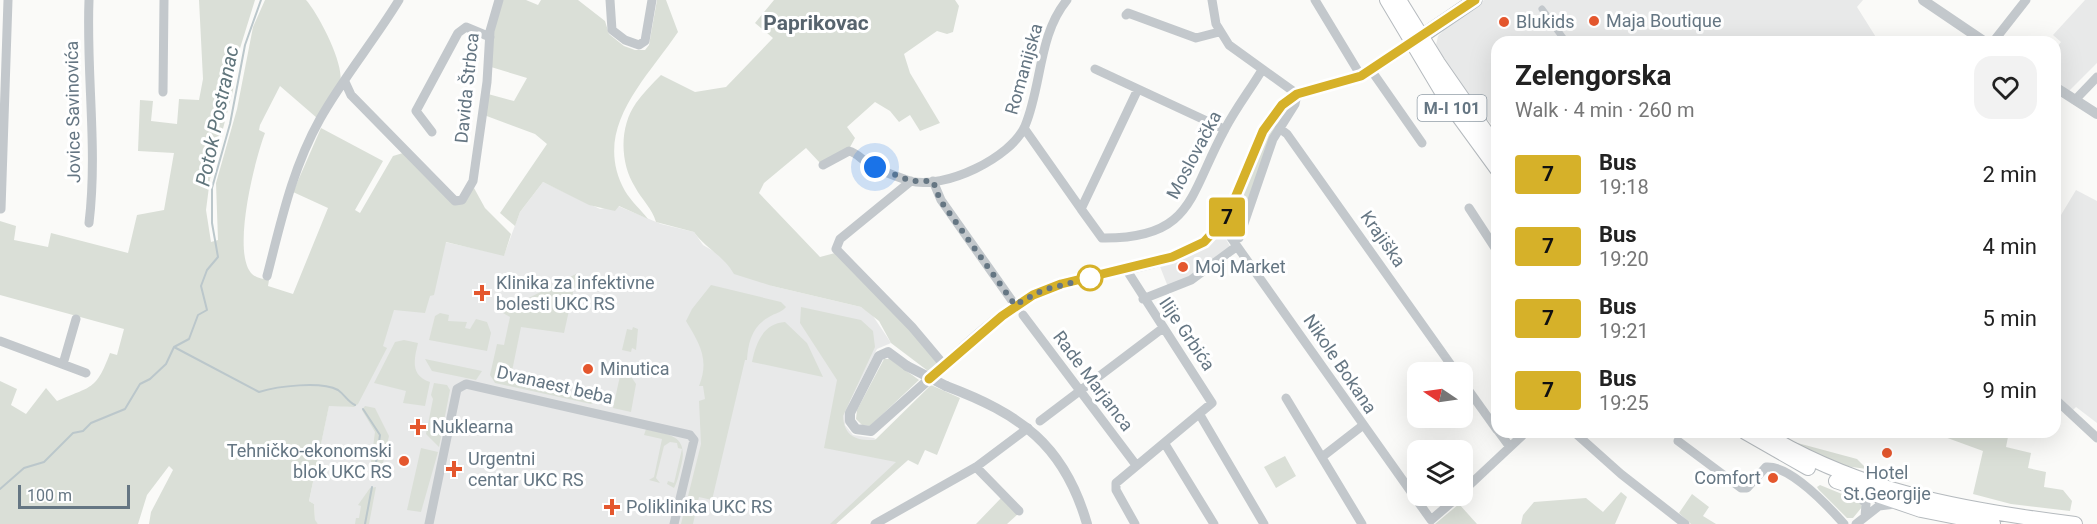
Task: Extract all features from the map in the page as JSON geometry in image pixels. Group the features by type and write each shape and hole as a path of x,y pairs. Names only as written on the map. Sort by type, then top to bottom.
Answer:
{"main road":[{"name":"M-I 101","path":"1387,0 1491,140"},
{"name":"M-I 101","path":"1399,0 1446,99 1491,161"},
{"path":"1416,40 1475,0"},
{"path":"1754,438 1792,460 1852,488 1900,504 1993,524"},
{"path":"1772,438 1810,460 1866,483 1948,504 2075,524"}],"street":[{"path":"2,208 3,37 8,0"},
{"name":"Jovice Savinovića","path":"89,0 88,37 93,129 89,223"},
{"path":"162,92 164,0"},
{"path":"267,276 296,167 320,119 399,0"},
{"name":"Davida Štrbca","path":"345,82 351,95 455,201 462,200 473,181 487,82 489,37 493,15 499,0"},
{"path":"610,0 612,30 625,40 639,45 645,41 652,0"},
{"name":"Romanijska","path":"823,165 849,151 875,167 911,181 933,181 970,174 1009,145 1024,128 1042,56 1060,9 1067,0"},
{"path":"1212,0 1219,32 1234,50 1297,94"},
{"path":"1315,0 1366,73 1422,143"},
{"path":"1923,0 1976,36"},
{"path":"1998,36 2026,0"},
{"path":"1542,9 1562,36"},
{"path":"1126,15 1128,13 1146,18 1196,38 1219,32"},
{"path":"432,132 416,111 458,33 466,27 489,37"},
{"path":"934,374 1015,305 1061,284 1126,269 1191,249 1222,225 1236,201 1267,123 1278,109 1297,94 1366,73 1416,40"},
{"path":"1095,69 1224,129"},
{"name":"Moslovačka","path":"1081,209 1102,238 1147,233 1167,226 1177,219 1189,203 1224,129 1262,70"},
{"path":"2075,100 2097,77"},
{"path":"1024,128 1081,209 1138,89"},
{"path":"2061,91 2097,114"},
{"path":"1143,299 1191,280 1238,242 1279,128 1295,104 1297,94"},
{"name":"Krajiška","path":"1279,128 1287,134 1349,219 1449,362"},
{"path":"911,181 840,239 836,249 912,327 944,365"},
{"path":"933,181 940,200 1015,305"},
{"path":"1469,208 1491,242"},
{"name":"Nikole Bokana","path":"1222,225 1238,242 1362,426 1407,487"},
{"name":"Ilije Grbića","path":"1126,269 1143,299 1212,401 1200,415"},
{"name":"Rade Marjanca","path":"1023,315 1136,465"},
{"path":"63,364 76,319"},
{"path":"1040,421 1163,328"},
{"path":"0,341 86,373"},
{"path":"925,383 871,431 863,432 856,429 850,421 850,414 879,356 888,352 907,366 946,386 995,405 1028,428 1040,439 1071,481 1087,524"},
{"name":"Dvanaest beba","path":"429,524 457,389 466,384 690,435 694,440 674,524"},
{"path":"1473,396 1491,421"},
{"path":"1286,398 1362,524"},
{"path":"2061,405 2097,438"},
{"path":"1135,524 1115,485 1136,465 1200,415 1264,524"},
{"path":"1322,457 1362,426"},
{"path":"875,524 976,467 1028,428"},
{"path":"1503,438 1510,447"},
{"path":"1473,482 1520,438"},
{"path":"1581,438 1621,474 1685,524"},
{"path":"1678,441 1738,487 1747,488 1763,470 1770,467 1810,489 1844,524"},
{"path":"1165,444 1214,524"},
{"path":"976,467 1019,511"},
{"path":"1852,488 1866,504 1865,517"},
{"path":"1856,524 1879,506 1900,504"},
{"name":"Nikole Bokana","path":"1421,506 1431,520 1447,506"}],"shaded area":[{"path":"199,0 255,0 237,58 233,90 210,179 206,210 211,242 218,240 216,183 237,109 253,27 265,0 306,0 335,52 340,82 317,118 280,86 260,125 259,130 265,133 251,184 244,227 246,263 252,274 269,280 268,286 293,294 328,208 293,192 321,128 383,161 355,210 360,213 393,156 403,153 454,202 474,188 485,208 511,234 504,256 446,242 434,295 430,296 425,313 394,310 383,346 387,348 358,404 354,407 329,406 309,501 314,504 315,520 318,524 149,524 151,512 173,470 169,466 147,495 138,524 0,524 0,381 17,389 11,405 26,414 46,388 57,401 78,393 96,381 110,353 117,355 124,329 0,295 0,221 16,226 14,240 48,247 51,233 128,253 137,215 164,210 174,153 138,151 140,100 153,101 151,121 177,124 179,99 199,100 203,79"},
{"path":"502,0 526,0 538,5 541,0 578,0 605,21 609,34 624,46 635,50 645,50 649,45 657,0 666,0 678,32 626,107 618,126 614,147 616,168 625,191 648,219 619,206 615,211 589,205 543,182 520,212 515,226 500,213 547,144 535,134 484,115 488,94 514,101 527,78 491,67 493,28"},
{"path":"774,0 955,0 959,6 953,32 947,34 937,31 904,54 910,73 940,123 920,131 910,115 899,122 890,111 875,102 847,127 855,138 849,149 821,164 806,148 764,183 759,193 820,257 835,253 907,324 938,363 928,371 891,343 879,321 861,307 772,286 734,274 730,267 694,232 656,222 630,177 624,156 624,134 630,113 636,103 661,75 695,92 726,87 773,38 755,23"},
{"path":"1484,0 1863,0 1857,7 1875,36 1491,36 1491,124 1470,101 1436,45 1438,36"},
{"path":"2085,0 2097,0 2097,63 2069,91 2061,85 2061,36 2053,35"},
{"path":"1290,104 1237,238 1230,227 1255,162 1270,130"},
{"path":"543,182 600,209 618,206 661,224 694,232 703,245 772,286 861,307 871,313 891,343 877,349 849,403 845,425 853,435 874,438 908,460 836,524 318,524 315,521 314,504 309,501 329,405 354,407 351,362 440,241 504,255 520,212"},
{"path":"2076,190 2097,201 2097,423 2076,407 2072,411 2061,400 2061,215"},
{"path":"1222,232 1231,248 1206,268 1168,287 1159,264"},
{"path":"576,274 586,284 584,290 574,288 564,333 521,327 510,381 596,400 595,402 591,404 495,383 490,375 497,344 504,345 510,317 503,311"},
{"path":"711,285 781,302 786,307 763,321 752,336 712,500 699,497 693,524 681,524 701,444 699,401 705,399 703,386 699,386 703,368 702,352 686,321 692,309"},
{"path":"801,307 861,320 873,331 875,347 843,416 846,428 852,436 875,440 931,385 960,398 937,455 925,450 918,465 908,460 836,524 830,524 896,462 824,448 837,380 800,323"},
{"path":"440,313 449,315 448,321 467,322 465,328 470,329 476,319 487,322 491,333 487,351 429,340 435,316"},
{"path":"785,322 807,343 823,377 752,362 756,347 766,330"},
{"path":"633,327 638,329 636,350 632,348 631,352 622,350 627,329 632,330"},
{"path":"404,340 418,343 416,371 430,382 425,406 403,403 406,391 374,383 395,342"},
{"path":"425,359 482,371 476,380 432,371"},
{"path":"884,359 890,359 919,380 870,426 862,425 856,419 857,410"},
{"path":"620,376 632,378 636,384 631,412 613,408"},
{"path":"434,383 447,385 450,390 439,447 426,434"},
{"path":"365,406 375,408 389,436 381,472 372,478 369,477 375,432 362,410"},
{"path":"646,429 670,435 680,442 682,448 683,456 674,488 667,484 668,481 674,483 682,449 678,448 677,443 670,442 664,446 656,478 660,483 649,480 654,477 662,439 644,435"},
{"path":"1947,438 2008,438 2006,447 2031,453 2028,468 2046,472 2044,487 2063,490 2072,501 2070,511 2011,504 1973,494 1983,451"},
{"path":"1790,441 1857,459 1867,469 1837,465"},
{"path":"421,448 438,452 421,512 407,510"},
{"path":"1285,456 1296,476 1276,488 1264,467"},
{"path":"1820,485 1859,501 1862,507 1853,518 1847,518 1819,490 1817,487"},
{"path":"376,487 369,524 355,524 356,518 359,518 361,506 358,505 370,488"},
{"path":"1621,492 1627,497 1615,524 1521,524 1523,515 1534,502 1586,498 1603,512"},
{"path":"1692,494 1709,507 1703,516 1716,524 1691,524 1679,513"},
{"path":"1003,496 1019,513 1007,524 976,524"},
{"path":"1457,506 1461,506 1477,524 1435,524"}],"waterway":[{"name":"Potok Postranac","path":"0,489 24,468 44,462 73,433 83,431 91,423 125,409 140,384 150,379 166,364 174,347 189,339 198,315 207,310 201,286 207,270 218,257 212,223 212,188 230,124 245,45 261,0"},
{"path":"174,347 259,392 288,386 331,387 355,405"},
{"path":"363,409 380,435 374,477"},
{"path":"365,524 372,487"}],"bus line":[{"name":"7","path":"929,379 1015,305 1043,290 1172,257 1204,242 1227,217 1236,201 1263,131 1282,105 1297,94 1336,85 1361,76 1475,0"}],"place":[{"name":"Maja Boutique","path":"1594,21"},
{"name":"Blukids","path":"1504,22"},
{"name":"Moj Market","path":"1183,267"},
{"name":"Klinika za infektivne bolesti UKC RS","path":"482,293"},
{"name":"Minutica","path":"588,369"},
{"name":"Nuklearna","path":"418,427"},
{"name":"Hotel St.Georgije","path":"1887,453"},
{"name":"Tehničko-ekonomski blok UKC RS","path":"404,461"},
{"name":"Urgentni centar UKC RS","path":"454,469"},
{"name":"Comfort","path":"1773,478"},
{"name":"Poliklinika UKC RS","path":"612,507"}],"district":[{"name":"Paprikovac","path":"816,23"}],"route":[{"path":"875,167 911,181 933,181 940,200 1015,305 1043,290 1090,278"}]}
